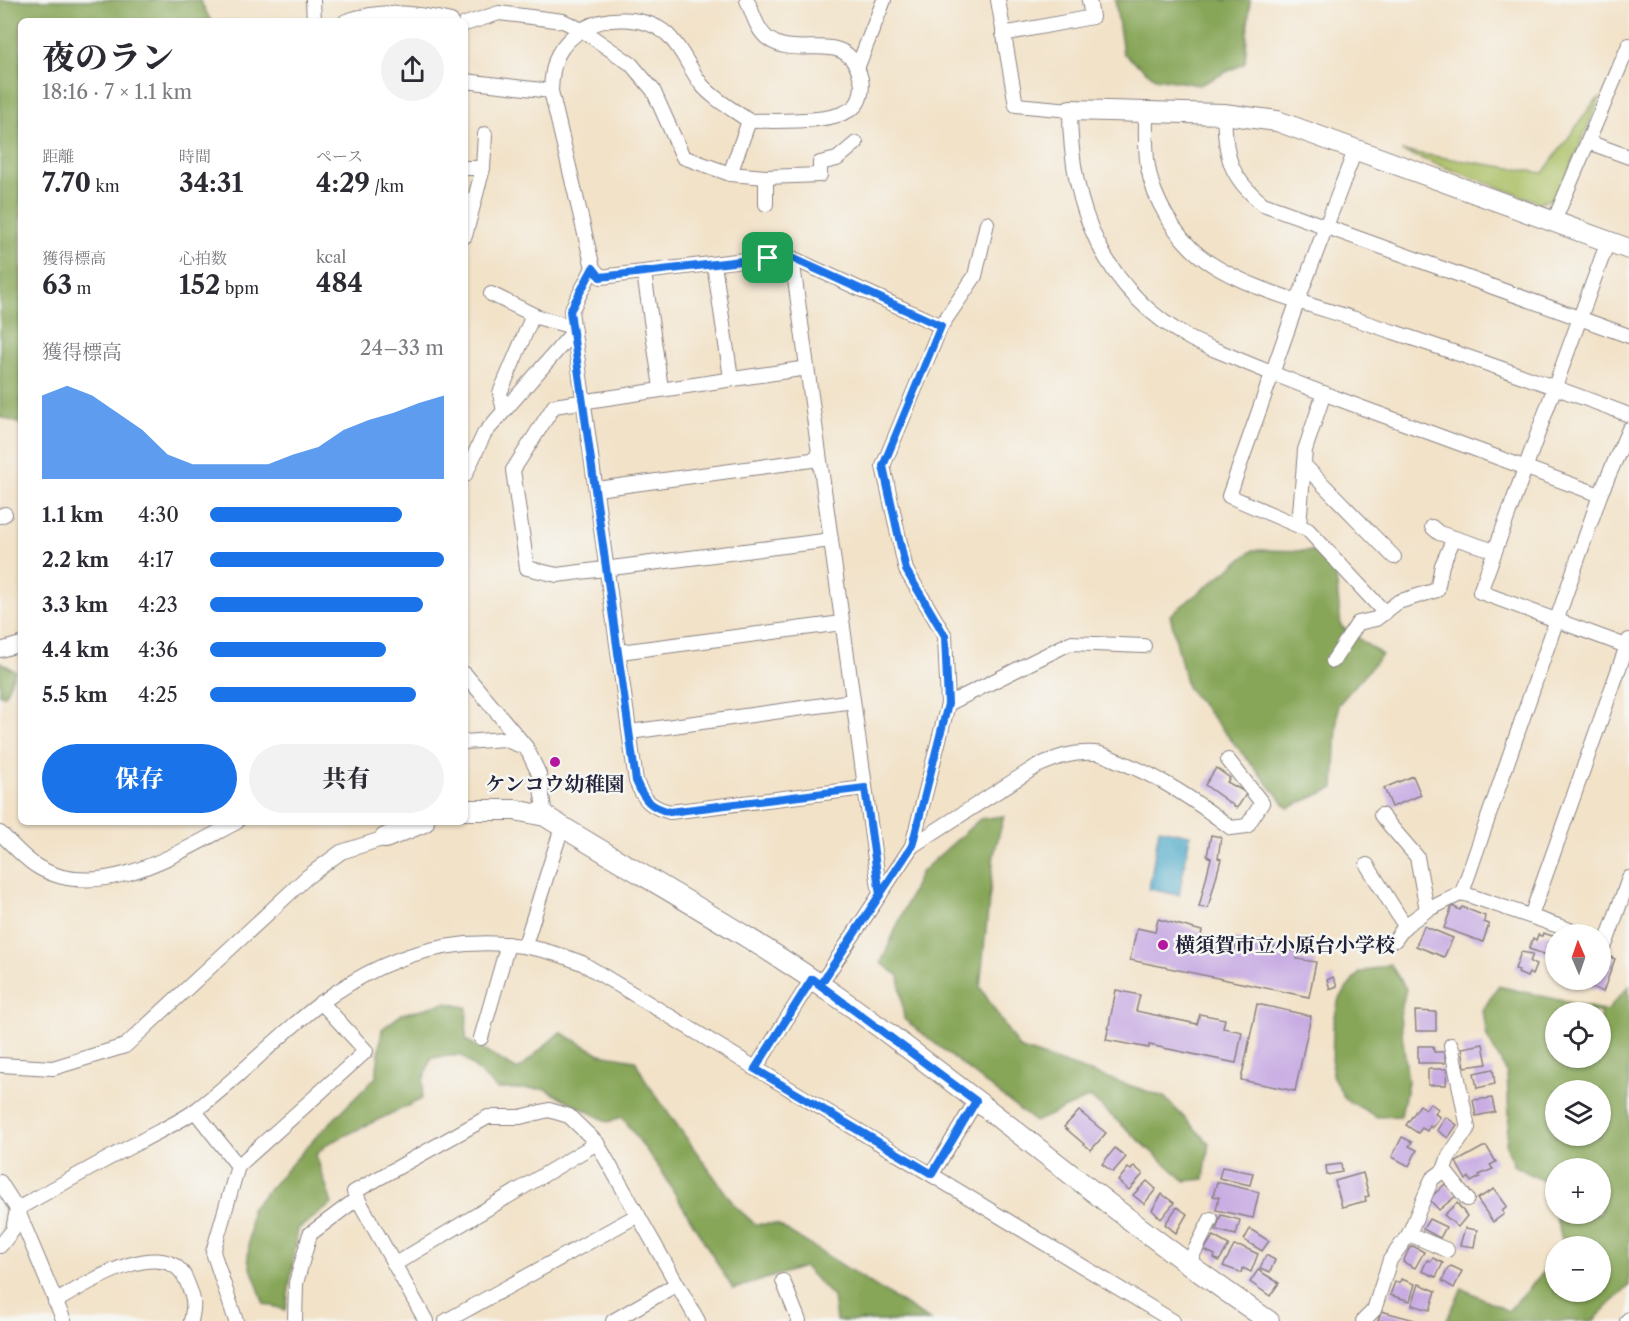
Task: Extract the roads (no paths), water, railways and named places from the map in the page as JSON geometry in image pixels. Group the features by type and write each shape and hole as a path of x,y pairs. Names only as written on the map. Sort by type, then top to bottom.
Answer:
{"street":[{"path":"313,0 314,18"},
{"path":"747,0 765,36 778,44 794,47 824,46 844,51 858,66 863,86 857,104 839,117 749,121 702,85 665,33 639,22 612,19 582,30 564,42 552,69 551,91 593,268 600,277 777,256 792,258 941,326"},
{"path":"858,66 884,0"},
{"path":"998,0 1016,105 1070,110 1224,114 1277,121 1629,249"},
{"path":"1003,34 1092,17 1089,0"},
{"path":"355,18 397,11 435,18"},
{"path":"468,23 499,13 563,21 582,30 631,64 653,90 683,157 730,174 766,177 820,175 820,163 837,159 856,143"},
{"path":"1554,221 1588,142 1623,75 1629,45"},
{"path":"468,81 551,91"},
{"path":"1070,110 1073,171 1089,226 1103,254 1128,287 1160,318 1191,339 1272,373 1600,495"},
{"path":"1146,113 1148,168 1158,198 1173,226 1199,255 1228,274 1298,300 1555,386 1629,415"},
{"path":"1224,114 1226,150 1232,171 1244,189 1263,204 1327,225 1629,336"},
{"path":"730,174 749,121"},
{"path":"468,225 483,168 485,134"},
{"path":"1588,142 1629,157"},
{"path":"1356,148 1298,300 1229,496 1308,530 1385,613"},
{"path":"468,168 483,168"},
{"path":"766,177 766,204"},
{"path":"755,1069 880,895 912,846 948,704 945,636 906,570 883,466 941,326 975,276 987,224"},
{"path":"1531,916 1628,644 1480,592 1608,241"},
{"path":"792,258 880,895"},
{"path":"714,264 731,378"},
{"path":"593,268 570,311 609,568 636,781 643,799 654,808 670,812 865,788"},
{"path":"644,273 661,388"},
{"path":"491,294 533,315 573,329"},
{"path":"504,411 500,393 533,315"},
{"path":"468,469 484,434 573,329"},
{"path":"807,368 661,388 554,406 513,470 525,557 527,568 557,576 831,540"},
{"path":"1299,526 1305,450 1324,393"},
{"path":"1462,893 1555,620 1600,495 1629,429"},
{"path":"597,489 819,459"},
{"path":"1304,465 1394,556"},
{"path":"1432,527 1439,533 1495,550"},
{"path":"1332,661 1358,623 1376,619 1398,603 1437,590 1442,565 1454,538"},
{"path":"620,652 842,623"},
{"path":"948,704 1070,643 1144,646"},
{"path":"0,651 18,645"},
{"path":"468,678 526,747 539,774 554,821 525,945"},
{"path":"630,732 853,700"},
{"path":"468,742 503,740 526,747"},
{"path":"912,846 1037,766 1059,756 1083,753 1098,753 1135,768 1186,794 1231,828 1247,826 1262,803 1228,760"},
{"path":"468,810 514,810 554,821 816,982 1076,1176 1187,1266 1269,1321"},
{"path":"1381,815 1417,857 1427,910"},
{"path":"0,832 36,866 57,876 104,878 149,867 231,825"},
{"path":"0,1065 53,1068 125,1046 261,923 307,877 341,852 417,825"},
{"path":"1367,865 1405,926"},
{"path":"1611,929 1629,878"},
{"path":"1395,940 1405,926 1427,910 1462,893 1554,924"},
{"path":"17,1209 195,1111 321,1002 360,976 430,948 471,943 525,945 552,951 582,963 1173,1321"},
{"path":"481,1038 508,944"},
{"path":"236,1321 213,1252 238,1166 366,1051 321,1002"},
{"path":"1363,1321 1374,1310 1390,1260 1409,1234 1432,1179 1444,1170 1449,1156 1468,1128 1450,1045"},
{"path":"932,1174 976,1101"},
{"path":"426,1321 354,1192 488,1117 520,1117 549,1110 569,1116 597,1143 698,1321"},
{"path":"195,1111 238,1166"},
{"path":"394,1264 597,1143"},
{"path":"1444,1170 1467,1199"},
{"path":"0,1182 17,1209 60,1311"},
{"path":"295,1321 296,1283 310,1234 358,1198"},
{"path":"0,1246 13,1230 17,1209"},
{"path":"446,1321 638,1215"},
{"path":"1187,1266 1211,1219"},
{"path":"1409,1234 1447,1250"},
{"path":"48,1321 93,1278 122,1266 157,1261 173,1262 183,1271 196,1302 191,1321"},
{"path":"783,1281 792,1310 799,1321"},
{"path":"613,1321 677,1284"}],"water":[{"path":"1159,829 1190,835 1179,895 1149,889"}],"place":[{"name":"ケンコウ幼稚園","path":"555,762"},
{"name":"横須賀市立小原台小学校","path":"1163,945"}]}
